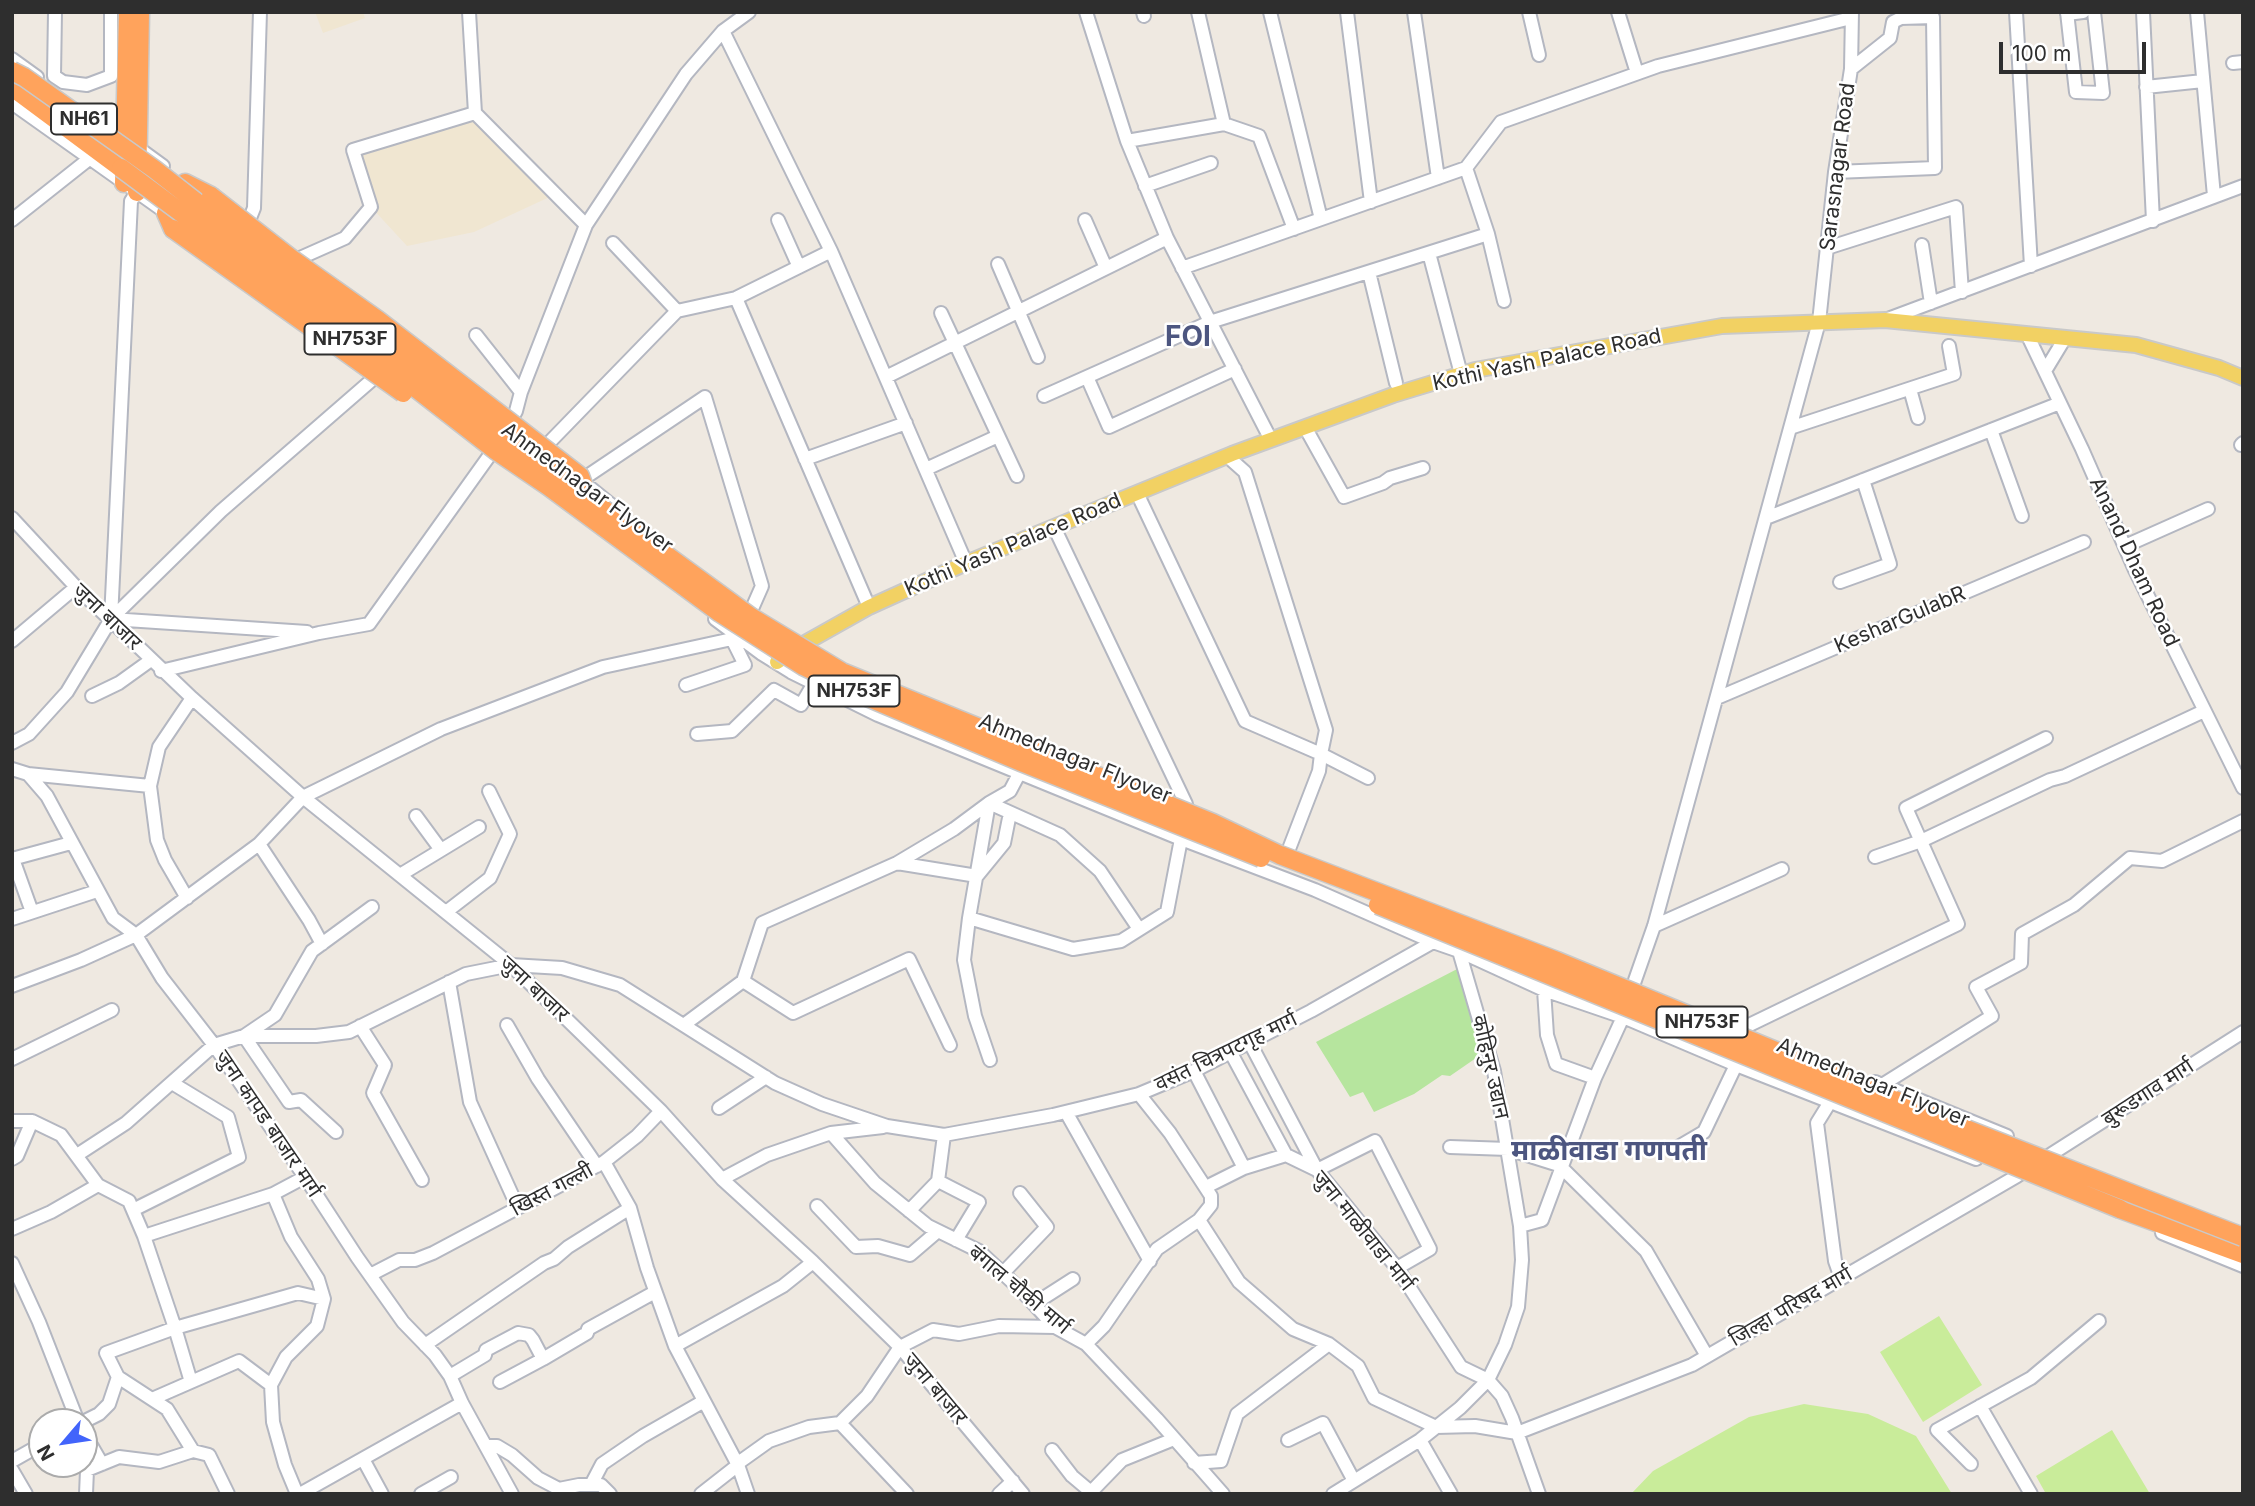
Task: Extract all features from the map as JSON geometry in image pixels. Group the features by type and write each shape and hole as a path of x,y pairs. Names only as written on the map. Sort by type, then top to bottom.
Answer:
{"highway":[{"path":"128,12 131,141"},
{"path":"129,186 141,12"},
{"name":"Ahmednagar Flyover","path":"12,71 154,169 763,642 803,666 867,697 1146,814 1188,828 2120,1209 2243,1254"},
{"name":"Ahmednagar Flyover","path":"12,87 129,186 382,362 495,450 548,486 583,504 751,617 842,672 1213,823 1280,855 1557,961 1956,1125 2243,1237"},
{"path":"169,221 559,509 583,504 580,476 378,320 292,259 211,196 185,183"}],"main road":[{"name":"Kothi Yash Palace Road","path":"777,662 869,607 966,563 1227,456 1393,395 1461,374 1722,326 1885,320 2136,345 2243,378"}],"street":[{"path":"55,12 54,76 63,82 87,85 111,76 111,12"},
{"path":"246,228 254,208 260,12"},
{"path":"470,12 475,113 586,225"},
{"path":"162,671 319,633 369,624 492,454 508,426 586,225 686,74 723,31 749,12"},
{"path":"1086,12 1127,141 1167,238 1271,440"},
{"path":"1198,12 1224,124"},
{"path":"1270,12 1321,219"},
{"path":"1347,12 1371,202"},
{"path":"1414,12 1438,178"},
{"path":"1529,12 1539,55"},
{"path":"1618,12 1637,73"},
{"path":"2016,12 2031,266"},
{"path":"2084,12 2067,13 2076,92 2103,93 2094,12"},
{"path":"2143,12 2153,220"},
{"path":"2197,12 2214,196"},
{"path":"1182,268 1466,168 1501,122 1658,66 1852,15"},
{"name":"Sarasnagar Road","path":"1633,986 1654,926 1819,322 1835,172 1851,69 1852,15"},
{"path":"1835,172 1935,168 1933,17 1901,18 1893,22 1890,38 1851,69"},
{"path":"723,31 831,251 966,563"},
{"path":"12,58 131,141 751,611 805,643 886,684 1186,804 1289,849 1471,919 2052,1154 2243,1228"},
{"path":"2146,87 2203,81"},
{"path":"12,103 129,186 169,221 492,454 734,637 791,672 878,715 1181,839 1315,890 1544,990 1623,1017 1736,1065 2243,1266"},
{"path":"291,262 345,238 371,207 353,150 475,113"},
{"path":"1127,141 1224,124 1259,136 1294,229"},
{"path":"12,220 89,159"},
{"path":"1145,186 1211,163"},
{"path":"1466,168 1488,234 1504,300"},
{"path":"111,619 129,186"},
{"path":"1885,320 2243,186"},
{"path":"1827,248 1956,207 1962,292"},
{"path":"778,220 799,267"},
{"path":"1085,220 1106,268"},
{"path":"1044,396 1210,322 1488,234"},
{"path":"886,377 1167,238"},
{"path":"613,243 677,311"},
{"path":"1922,245 1931,303"},
{"path":"541,451 677,311 736,298 831,251"},
{"path":"1429,253 1461,374"},
{"path":"998,264 1038,357"},
{"path":"1369,272 1396,383"},
{"path":"736,298 869,607"},
{"path":"941,313 1017,476"},
{"name":"Anand Dham Road","path":"2027,334 2125,546 2243,788"},
{"path":"476,335 521,392"},
{"path":"2045,371 2065,338"},
{"path":"1790,428 1954,374 1949,346"},
{"path":"1087,377 1109,427 1234,369"},
{"path":"12,743 29,734 67,692 111,619 221,511 381,372"},
{"path":"1910,389 1918,418"},
{"path":"12,986 136,936 259,844 303,797 441,729 603,667 734,637 751,611 762,586 705,397 580,481"},
{"path":"1766,518 2060,403"},
{"path":"805,459 906,423"},
{"path":"1305,427 1344,498 1390,478 1423,468"},
{"path":"1991,430 2022,516"},
{"path":"926,469 998,436"},
{"path":"1227,456 1245,472 1326,730 1319,771 1289,849"},
{"path":"1840,582 1890,564 1863,480"},
{"path":"1137,493 1245,721 1368,778"},
{"path":"2125,546 2208,509"},
{"name":"जुना बाजार","path":"12,518 76,587 192,698 303,797 511,965 661,1111 722,1180 813,1262 901,1347 1023,1494"},
{"path":"1054,527 1186,804"},
{"name":"KesharGulabR","path":"1717,698 2084,542"},
{"path":"12,641 76,587"},
{"path":"111,619 319,633"},
{"path":"686,685 745,665 791,635"},
{"path":"734,637 745,665"},
{"path":"92,696 119,683 151,660"},
{"path":"697,734 732,730 774,690 801,705 814,683"},
{"path":"187,898 157,840 150,786 159,747 192,698"},
{"path":"1875,858 1921,841 2204,711"},
{"path":"1741,1029 1958,924 1906,808 2046,738"},
{"path":"12,769 28,774 150,786"},
{"path":"685,1024 743,981 762,923 897,863 1010,791 1020,772"},
{"name":"जुना कापड बाजार मार्ग","path":"28,774 47,796 113,918 136,936 162,978 214,1045 370,1275 404,1322 450,1376 512,1494"},
{"path":"446,912 490,878 510,834 489,791"},
{"path":"989,803 1060,835 1100,871 1139,929"},
{"path":"989,803 968,918 964,960 975,1016 990,1060"},
{"path":"977,876 1004,843 1010,813"},
{"path":"416,816 441,850"},
{"path":"1882,1085 1992,1016 1976,987 2021,963 2022,934 2074,905 2130,858 2162,861 2243,821"},
{"path":"400,875 479,827"},
{"path":"968,918 1073,949 1121,941 1167,912 1181,839"},
{"path":"32,912 13,859 71,843"},
{"path":"259,844 322,944"},
{"path":"897,863 977,876"},
{"path":"1654,926 1782,869"},
{"path":"12,919 97,891"},
{"path":"77,1156 126,1123 214,1045 244,1036 275,1015 312,951 372,907"},
{"path":"1433,942 1447,910"},
{"path":"1459,951 1471,919"},
{"name":"वसंत चित्रपटगृह मार्ग","path":"887,1126 944,1135 1066,1112 1139,1094 1231,1053 1433,942"},
{"name":"कोहिनुर उद्यान","path":"1333,1494 1420,1440 1460,1408 1488,1380 1505,1346 1518,1307 1522,1260 1520,1226 1508,1149 1494,1071 1459,951"},
{"path":"743,981 793,1013 909,960 950,1045"},
{"path":"244,1036 316,1037 349,1032 466,974 511,965 562,968 620,985 766,1077 822,1104 887,1126"},
{"path":"449,982 470,1102 518,1208"},
{"path":"1544,990 1547,1035 1556,1064 1595,1078"},
{"path":"12,1059 112,1010"},
{"path":"1520,1226 1542,1220 1595,1078 1623,1017"},
{"path":"507,1024 538,1079 630,1208 655,1292 675,1346 738,1465 748,1494"},
{"path":"360,1027 385,1065 373,1093 422,1180"},
{"name":"बुरूडगाव मार्ग","path":"2052,1154 2243,1032"},
{"path":"244,1036 289,1102 301,1100 336,1132"},
{"path":"1250,1043 1317,1170 1375,1140 1430,1249 1397,1268"},
{"path":"1206,1187 1244,1168 1286,1155 1231,1053"},
{"path":"1675,1149 1704,1132 1736,1065"},
{"path":"1194,1071 1244,1168"},
{"path":"719,1108 766,1077"},
{"path":"133,1210 239,1157 228,1117 172,1083"},
{"path":"1086,1344 1104,1326 1157,1249 1199,1220 1211,1205 1211,1196 1206,1187 1170,1133 1139,1094"},
{"path":"1830,1102 1817,1123 1835,1261 1841,1278"},
{"name":"खिस्त गल्ली","path":"370,1275 399,1260 415,1259 433,1253 601,1164 637,1136 661,1111"},
{"path":"1066,1112 1150,1261"},
{"path":"12,1121 32,1121 61,1135 98,1185 129,1201 144,1236 191,1382"},
{"path":"12,1159 17,1156 32,1121"},
{"path":"722,1180 767,1155 831,1133 887,1126"},
{"name":"बंगाल चौकी मार्ग","path":"831,1133 875,1183 928,1226 979,1251 1055,1327 1086,1344 1223,1494"},
{"path":"909,1211 938,1181 944,1135"},
{"path":"1450,1147 1508,1149 1562,1167 1646,1251 1707,1356"},
{"name":"जिल्हा परिषद मार्ग","path":"1517,1433 1692,1365 2052,1154"},
{"name":"जुना माळीवाडा मार्ग","path":"1286,1155 1317,1170 1397,1268 1461,1367 1488,1380"},
{"path":"144,1236 273,1194 305,1177"},
{"path":"938,1181 979,1202 956,1240"},
{"path":"12,1229 51,1212 98,1185"},
{"path":"1003,1273 1047,1227 1020,1193"},
{"path":"273,1194 291,1237 318,1279 324,1299 317,1326 286,1357 271,1385 273,1422 285,1465 299,1494 462,1403"},
{"path":"817,1206 856,1247 878,1246 910,1255 938,1231"},
{"path":"425,1345 630,1208"},
{"path":"1199,1220 1239,1282 1293,1329 1329,1344 1358,1366 1374,1398 1436,1427 1475,1426 1517,1433"},
{"path":"675,1346 783,1286 813,1262"},
{"path":"12,1263 39,1322 73,1408"},
{"path":"1034,1304 1073,1279"},
{"path":"500,1381 543,1359 587,1333 588,1329 655,1292"},
{"path":"193,1451 167,1409 118,1377 106,1353 175,1328 298,1293 324,1299"},
{"path":"1971,1464 1937,1430 2031,1378 2099,1321"},
{"path":"706,1493 769,1441 809,1427 840,1423 867,1396 901,1347 933,1330 959,1334 999,1326 1055,1327"},
{"path":"450,1376 485,1355 486,1350 518,1333 528,1335 533,1340 543,1359"},
{"path":"1195,1463 1221,1461 1237,1414 1329,1344"},
{"path":"152,1399 239,1361 271,1385"},
{"path":"98,1414 109,1404 118,1377"},
{"path":"1488,1380 1502,1396 1539,1494"},
{"path":"591,1485 602,1464 643,1436 704,1402"},
{"path":"1980,1406 2031,1494"},
{"path":"840,1423 907,1494"},
{"path":"1288,1440 1324,1423 1354,1481"},
{"path":"1052,1450 1072,1476 1091,1492 1122,1460 1174,1439"},
{"path":"1420,1440 1451,1494"},
{"path":"486,1446 497,1446 512,1455 538,1478 561,1491 579,1485 601,1485 610,1494"},
{"path":"86,1494 87,1470 118,1457 159,1461 193,1451 209,1455 228,1494"},
{"path":"12,1461 28,1452"},
{"path":"98,1457 102,1464"},
{"path":"363,1459 382,1494"},
{"path":"12,1470 26,1494"},
{"path":"421,1494 452,1477"},
{"path":"999,1494 1013,1481"}],"shaded area":[{"path":"315,12 363,12 365,18 323,33"},
{"path":"475,113 556,194 474,232 407,246 371,207 353,150"}],"green space":[{"path":"1461,967 1475,1020 1479,1056 1450,1076 1442,1075 1414,1094 1374,1112 1363,1092 1350,1097 1316,1042"},
{"path":"1939,1316 1982,1385 1923,1422 1880,1352"},
{"path":"1804,1404 1868,1414 1916,1436 1952,1494 1631,1494 1653,1471 1749,1417"},
{"path":"2112,1430 2150,1494 2046,1494 2036,1476"}],"district":[{"name":"FOI","path":"1188,338"},
{"name":"माळीवाडा गणपती","path":"1609,1152"}]}
